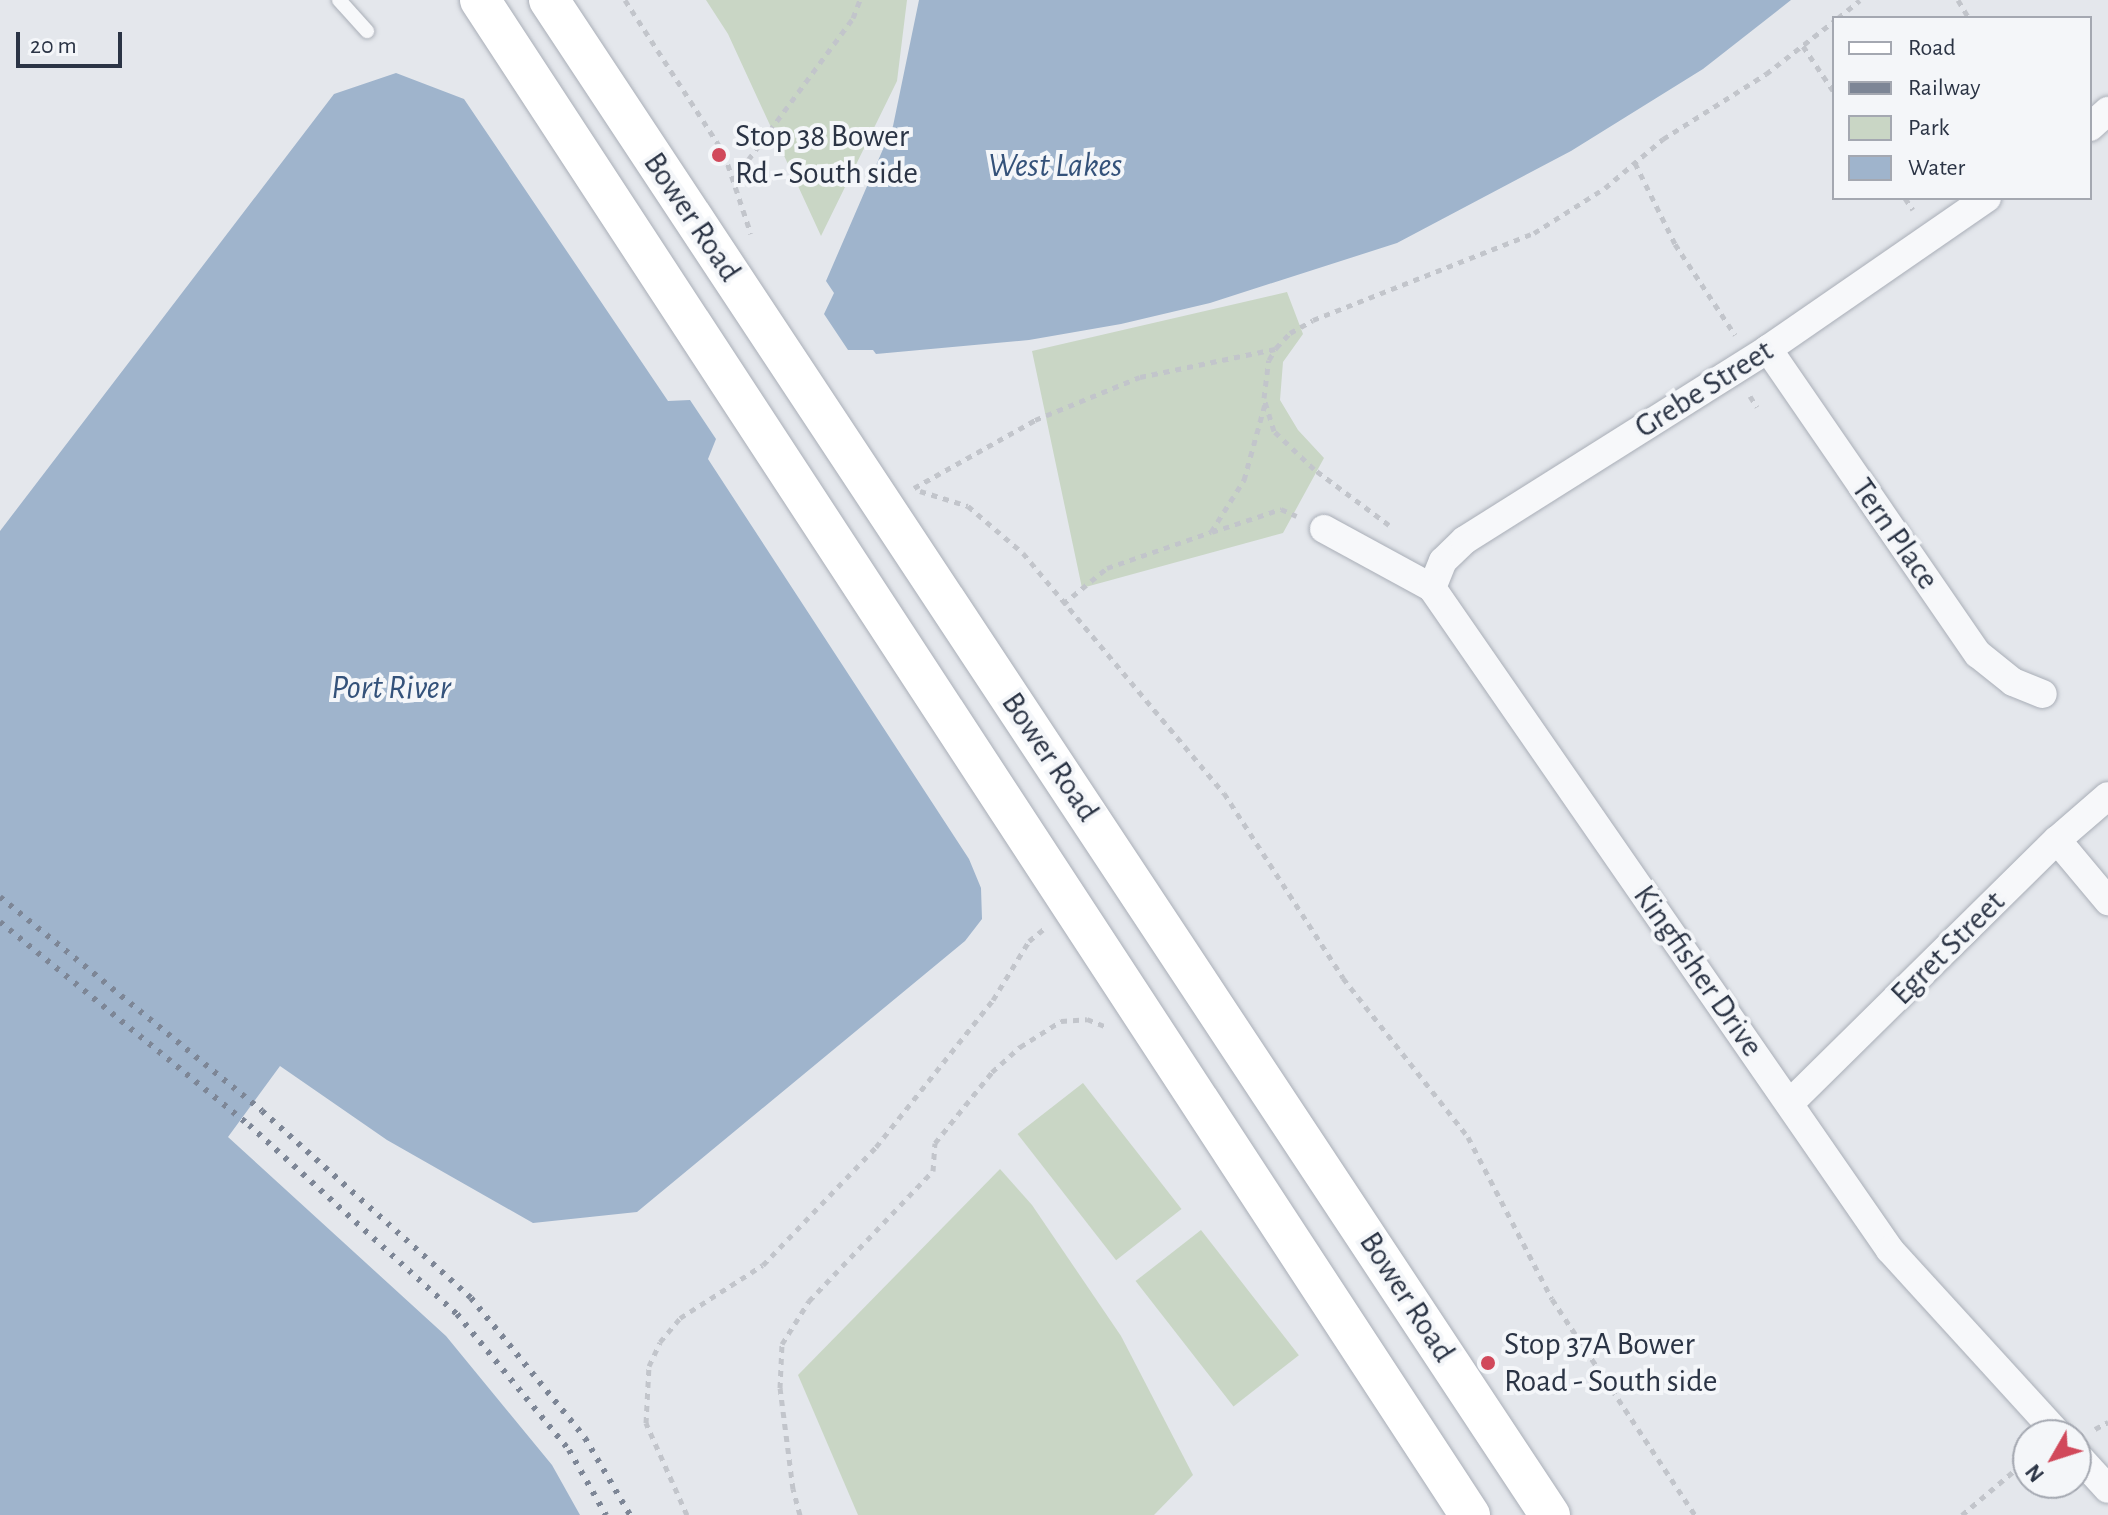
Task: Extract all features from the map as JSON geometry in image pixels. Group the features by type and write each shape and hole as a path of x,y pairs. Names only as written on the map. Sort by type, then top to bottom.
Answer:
{"main road":[{"name":"Bower Road","path":"480,0 1470,1515"},
{"name":"Bower Road","path":"549,0 1550,1515"}],"street":[{"name":"Grebe Street","path":"1432,588 1443,561 1465,540 1768,349 1984,200"},
{"name":"Tern Place","path":"1768,349 1978,654 2013,682 2043,694"},
{"name":"Kingfisher Drive","path":"1324,529 1432,588 1890,1250 2044,1419"},
{"name":"Egret Street","path":"1790,1103 2057,840 2108,796"},
{"path":"2057,840 2108,901"},
{"path":"2092,1472 2108,1489"}],"lane":[{"path":"339,0 367,31"}],"path":[{"path":"625,0 724,153 752,237"},
{"path":"734,179 853,18 860,0"},
{"path":"1841,16 1860,0"},
{"path":"1211,532 1244,480 1266,403 1269,360 1290,333 1313,320 1534,233 1605,188 1663,139 1766,74 1832,23"},
{"path":"1803,46 1832,89"},
{"path":"1635,163 1675,244 1736,336"},
{"path":"1276,348 1140,377 1035,420 913,488 968,506 1023,553 1224,793 1343,978 1468,1137 1552,1299 1695,1515"},
{"path":"1266,403 1274,431 1324,477 1393,527"},
{"path":"1063,604 1107,568 1281,509 1324,529"},
{"path":"687,1515 646,1423 649,1366 660,1342 680,1318 763,1265 876,1147 993,1000 1029,941 1048,925"},
{"path":"800,1515 793,1489 780,1388 782,1344 809,1301 933,1171 935,1143 992,1072 1020,1047 1061,1021 1087,1019 1108,1027"},
{"path":"1962,1515 2012,1473"}],"green space":[{"path":"706,0 907,0 897,81 821,236 728,34"},
{"path":"1287,292 1303,334 1283,362 1280,400 1298,430 1324,458 1283,533 1082,588 1032,351"},
{"path":"1083,1083 1182,1209 1116,1260 1018,1134"},
{"path":"1000,1169 1032,1205 1121,1336 1193,1475 1154,1515 858,1515 798,1375"},
{"path":"1201,1230 1299,1355 1233,1406 1136,1281"}],"water":[{"name":"West Lakes","path":"919,0 1791,0 1703,69 1571,151 1397,243 1210,303 1121,324 1029,340 876,354 873,350 848,350 824,314 834,293 826,281 893,126"},
{"name":"Port River","path":"396,73 464,99 668,401 690,400 716,439 708,459 969,859 981,888 982,919 965,941 637,1212 533,1223 387,1140 280,1066 228,1137 446,1336 552,1465 580,1515 0,1515 0,531 334,94"}],"railway":[{"path":"0,897 262,1111 471,1298 585,1438 630,1515"},
{"path":"0,922 249,1125 457,1314 569,1450 606,1515"}],"place":[{"name":"Stop 38 Bower Rd - South side","path":"719,155"},
{"name":"Stop 37A Bower Road - South side","path":"1488,1363"}]}
